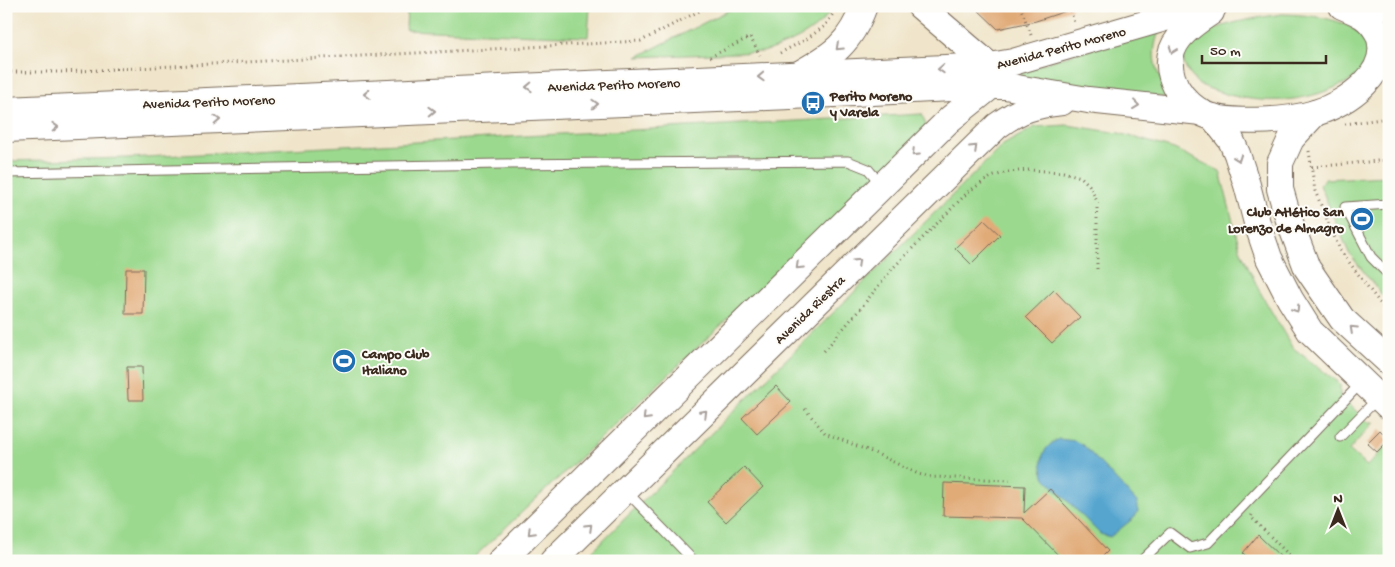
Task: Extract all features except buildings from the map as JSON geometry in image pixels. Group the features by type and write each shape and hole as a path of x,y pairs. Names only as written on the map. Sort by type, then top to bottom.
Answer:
{"main road":[{"path":"796,76 822,61 842,45 857,25 864,6"},
{"path":"502,561 950,119 990,76 920,6"},
{"name":"Avenida Perito Moreno","path":"6,128 936,89 990,76 1038,54 1214,6"},
{"path":"1220,6 1188,27 1172,46 1170,55 1171,76 1175,86 1184,100 1207,115 1231,140 1269,258 1290,299 1310,331 1376,395"},
{"path":"1342,6 1362,15 1370,22 1382,40 1384,52 1381,67 1364,87 1341,102 1315,113 1291,139 1280,163 1280,189 1307,268 1342,319 1389,362"},
{"path":"1380,6 1389,7"},
{"name":"Avenida Perito Moreno","path":"6,110 796,76 990,76 1014,87 1088,100 1249,121 1278,119 1315,113"},
{"path":"936,89 944,93 950,100 953,109 950,119"},
{"path":"1341,102 1389,92"},
{"name":"Avenida Riestra","path":"553,561 997,126 1013,114 1030,108 1045,104 1088,100"},
{"path":"759,306 785,333"}],"lane":[{"path":"6,173 500,164 848,161 868,169 882,185"},
{"path":"1389,204 1345,207 1372,257 1389,275"},
{"path":"1340,437 1376,395"},
{"path":"1141,561 1170,532 1190,548 1208,543 1376,395"},
{"path":"626,491 694,561"}],"path":[{"path":"6,72 61,72 641,41 709,6"},
{"path":"828,6 832,15"},
{"path":"1020,6 1038,54"},
{"path":"705,60 750,37 760,56"},
{"path":"1308,148 1315,191 1340,250 1389,315"},
{"path":"1312,167 1389,160"},
{"path":"824,351 892,269 969,191 991,177 1008,172 1029,170 1063,172 1081,177 1089,185 1097,201 1097,272"},
{"path":"805,409 825,433 879,455 918,474 931,477 1010,480"},
{"path":"1257,510 1251,517 1295,561"}],"green space":[{"path":"407,6 590,6 588,37 406,30"},
{"path":"737,6 833,6 820,23 803,36 763,52 637,57"},
{"path":"1282,14 1319,17 1344,24 1355,30 1363,38 1367,49 1366,62 1361,71 1348,82 1320,93 1287,100 1270,100 1236,96 1199,85 1188,71 1184,62 1185,50 1193,40 1206,32 1222,26"},
{"path":"1161,26 1155,47 1155,63 1160,79 1170,98 1026,82 1011,74"},
{"name":"Campo Club Italiano","path":"922,114 928,131 470,561 6,561 6,161 128,158"},
{"path":"1067,125 1119,133 1174,149 1220,171 1240,249 1259,290 1292,347 1340,384 1340,396 1368,422 1374,422 1349,450 1367,466 1389,443 1389,561 582,561 1003,145 1035,127"},
{"name":"Club Atlético San Lorenzo de Almagro","path":"1389,176 1389,304 1349,253 1320,185 1324,179"}],"water":[{"path":"1059,439 1075,441 1084,446 1137,502 1138,511 1135,517 1110,537 1100,534 1045,478 1042,466 1043,455 1053,442"}],"place":[{"name":"Perito Moreno y Varela","path":"813,103"},
{"name":"Club Atlético San Lorenzo de Almagro","path":"1362,219"},
{"name":"Campo Club Italiano","path":"344,361"}]}
